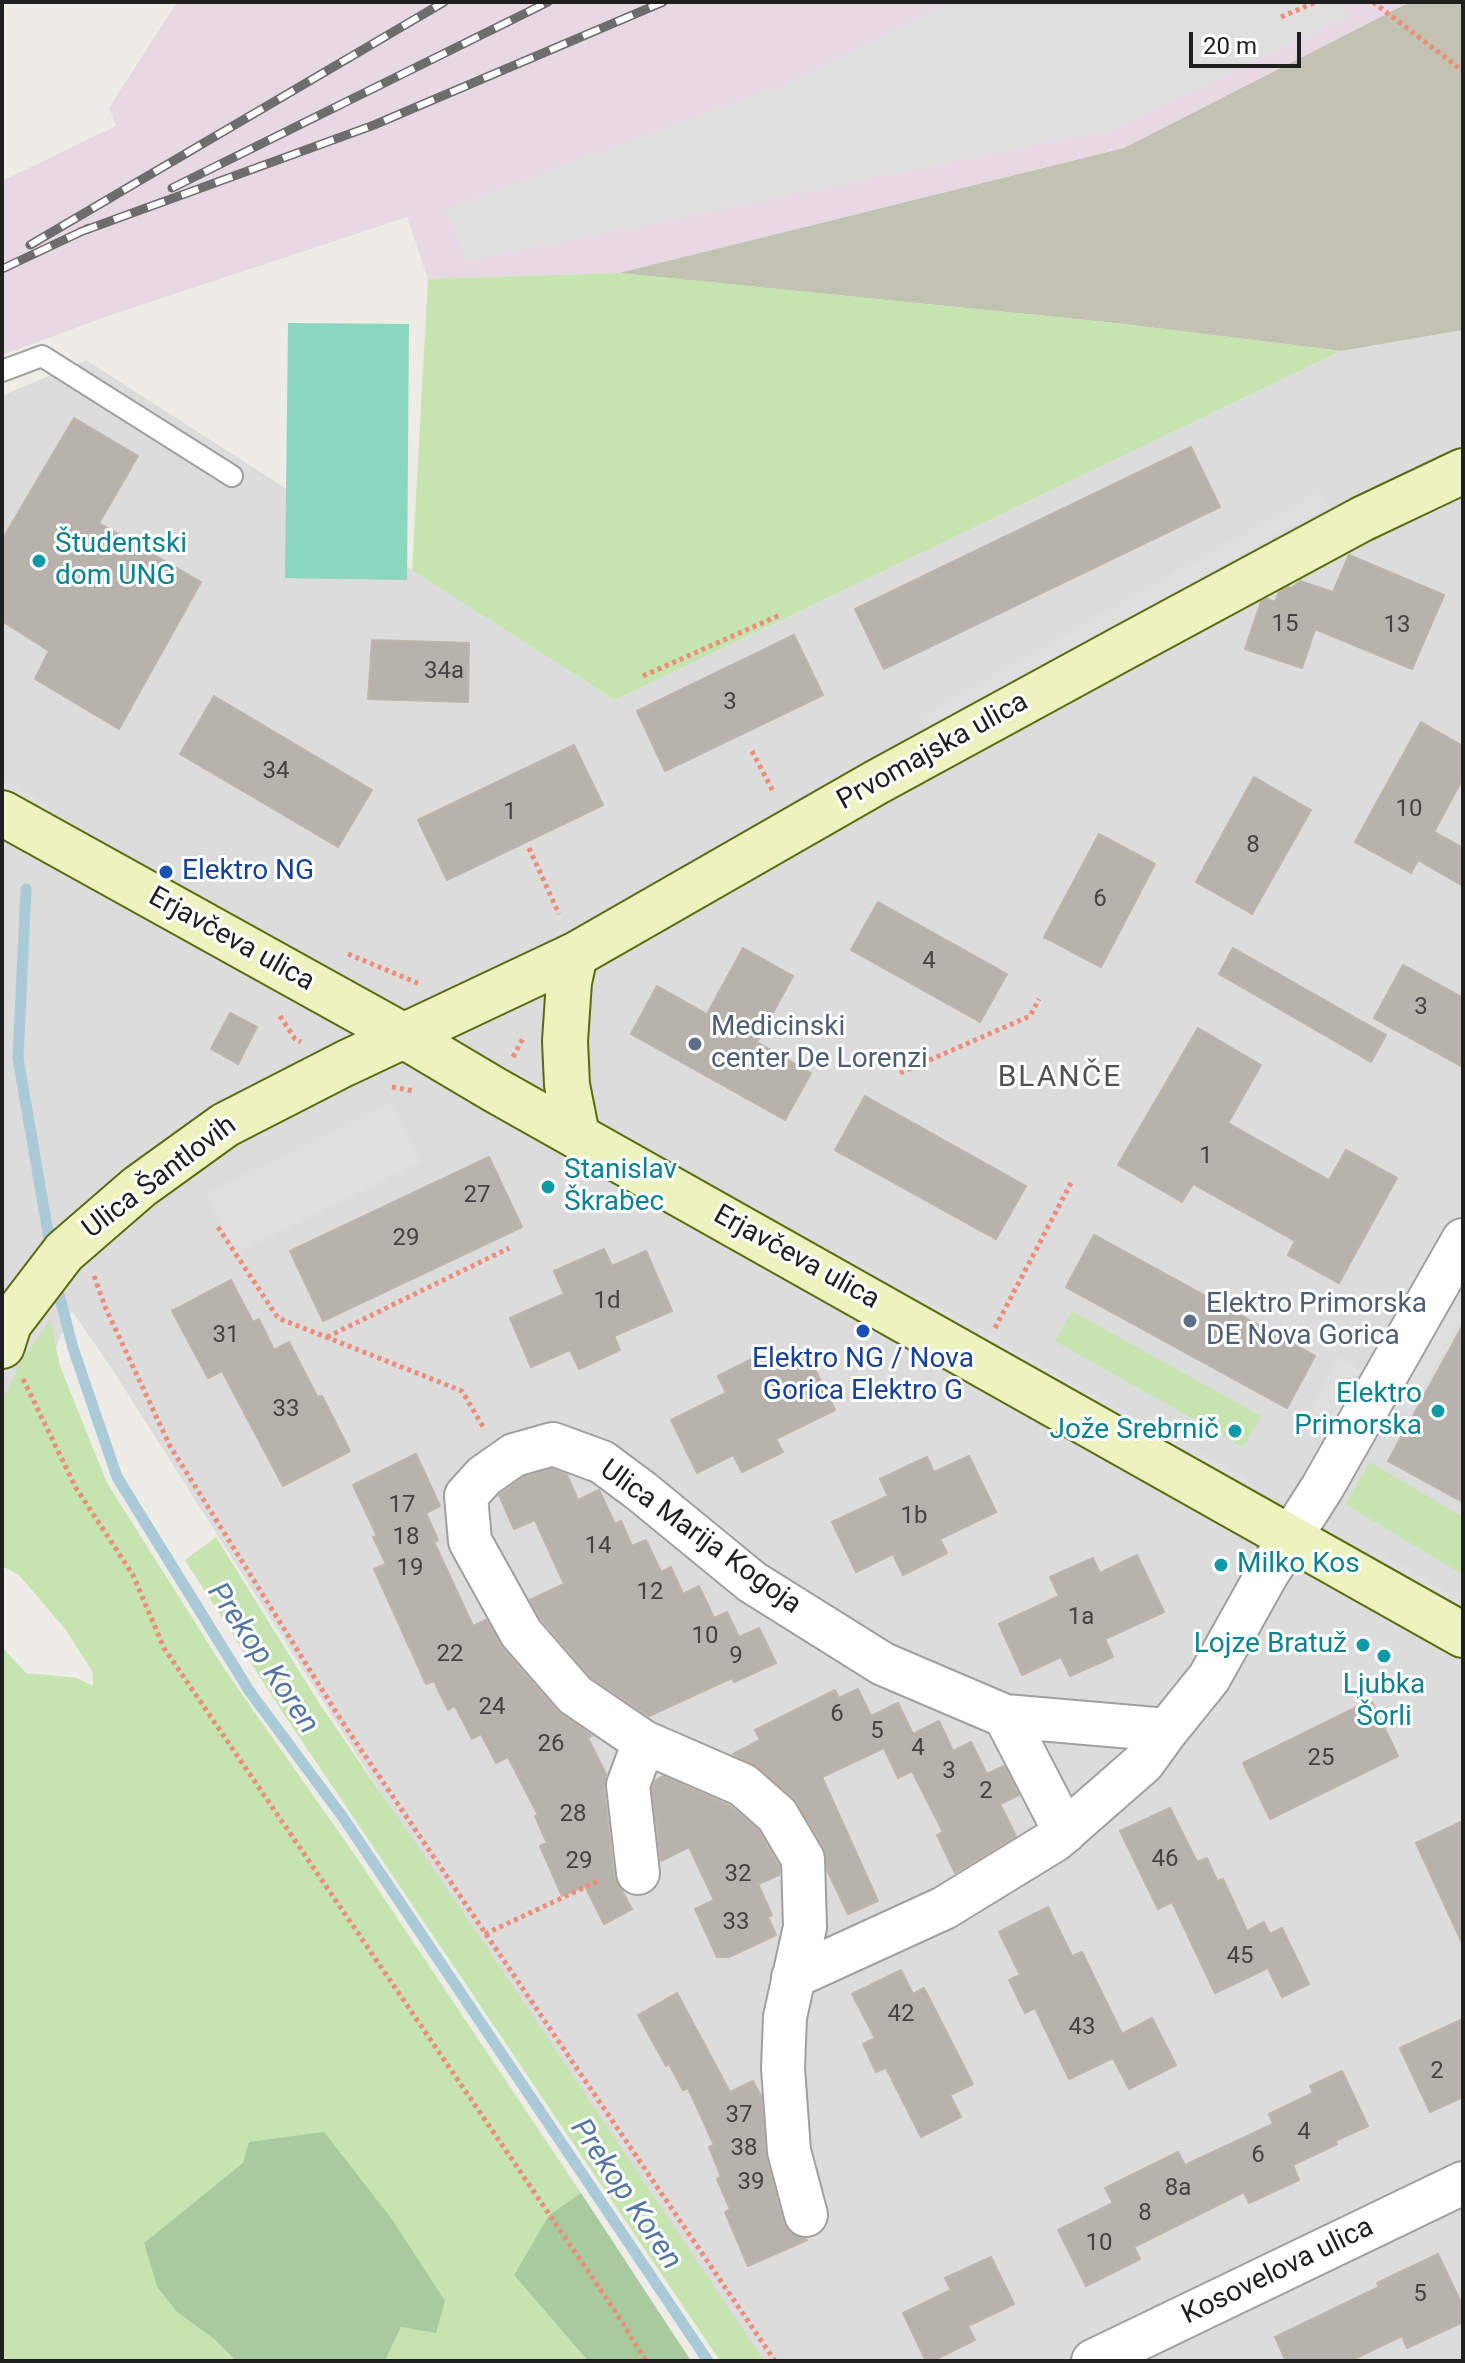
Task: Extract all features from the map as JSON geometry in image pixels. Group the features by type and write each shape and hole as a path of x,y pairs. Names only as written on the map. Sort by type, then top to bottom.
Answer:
{"street":[{"name":"Prvomajska ulica","path":"404,1036 575,955 877,782 1121,649 1362,519 1463,471"},
{"name":"Erjavčeva ulica","path":"2,813 404,1036 1463,1635"},
{"path":"575,955 569,982 565,1041 567,1085 577,1135"},
{"name":"Ulica Šantlovih","path":"11,1348 77,1258 139,1187 225,1125 404,1036"},
{"path":"793,1977 944,1908 1065,1832 1143,1763 1209,1678 1290,1536 1322,1488 1463,1240"},
{"name":"Ulica Marija Kogoja","path":"806,2215 789,2151 783,2068 785,2017 805,1927 803,1859 777,1815 743,1785 644,1742 575,1695 521,1633 470,1541 466,1496 484,1476 514,1455 553,1444 602,1462 752,1582 883,1664 1005,1716 1167,1730"},
{"path":"1005,1716 1065,1832"},
{"path":"638,1868 628,1785 644,1742"},
{"name":"Kosovelova ulica","path":"1093,2361 1463,2183"}],"lane":[{"path":"2,371 42,356 232,476"}],"path":[{"path":"1281,17 1316,2"},
{"path":"1373,2 1463,71"},
{"path":"643,676 780,615"},
{"path":"752,751 774,793"},
{"path":"529,848 559,914"},
{"path":"338,950 425,986"},
{"path":"900,1073 1030,1016 1039,999"},
{"path":"272,1004 295,1039"},
{"path":"993,1330 1071,1183"},
{"path":"218,1227 278,1318 462,1391 505,1462"},
{"path":"326,1338 509,1248"},
{"path":"77,1258 106,1309 170,1446 341,1720 775,2361"},
{"path":"11,1348 76,1488 133,1575 164,1648 646,2361"},
{"path":"485,1934 638,1868"}],"shaded area":[{"path":"177,2 1410,2 1124,148 619,273 428,279 407,217 105,317 2,355 2,181 116,126 109,108"},
{"path":"953,2 1342,2 1349,17 1111,130 466,261 445,209 782,85"},
{"path":"1410,2 1463,2 1463,330 1341,351 1115,323 619,273 1124,148"},
{"path":"1463,330 1463,2361 742,2361 112,1369 72,1311 2,1469 2,396 86,360 615,700 1341,351"},
{"path":"1320,491 1328,506 928,731 919,717"},
{"path":"2,779 51,807 45,818 2,794"},
{"path":"391,1102 421,1162 236,1254 206,1194"},
{"path":"843,1254 1246,1478 1239,1490 837,1265"},
{"path":"1446,1302 1463,1311 1463,1316 1409,1413 1390,1403"},
{"path":"1339,1357 1362,1369 1323,1440 1300,1428"},
{"path":"1375,1550 1463,1601 1463,1615 1369,1561"}],"green space":[{"path":"619,273 1115,323 1341,351 615,700 412,570 428,279"},
{"path":"288,323 409,324 407,580 285,578"},
{"path":"1072,1311 1261,1416 1243,1447 1055,1341"},
{"path":"50,1320 60,1366 107,1483 225,1670 357,1858 581,2193 549,2215 514,2275 588,2361 385,2361 401,2327 244,2163 144,2243 157,2287 177,2312 214,2339 236,2361 2,2361 2,1647 26,1673 77,1678 93,1686 93,1673 66,1630 19,1575 2,1566 2,1401 19,1365"},
{"path":"1370,1462 1463,1517 1463,1575 1345,1504"},
{"path":"216,1537 319,1703 764,2361 720,2361 283,1713 185,1560"},
{"path":"324,2132 391,2218 445,2301 436,2333 401,2327 385,2361 236,2361 214,2339 177,2312 157,2287 144,2243 243,2163 249,2142"},
{"path":"581,2193 691,2361 588,2361 514,2275 549,2215"}],"building":[{"name":"Študentski dom UNG","path":"74,418 138,456 99,523 201,582 119,729 35,679 49,651 2,621 2,540"},
{"path":"1191,447 1220,507 884,669 855,609"},
{"path":"1349,555 1444,595 1412,669 1315,629 1302,668 1245,649 1261,602 1267,599 1275,602 1279,592 1292,588 1300,581 1333,592"},
{"path":"794,635 823,695 665,771 637,711"},
{"path":"372,640 469,643 468,702 368,699"},
{"path":"214,696 372,790 338,847 180,754"},
{"path":"1421,722 1463,746 1463,778 1434,832 1463,848 1463,886 1418,860 1411,873 1355,842"},
{"path":"574,745 603,805 447,880 418,820"},
{"path":"1254,777 1311,810 1252,914 1196,882"},
{"path":"1099,834 1155,864 1101,967 1044,937"},
{"path":"878,902 1007,974 980,1022 851,950"},
{"path":"743,948 793,976 757,1042 811,1073 785,1120 631,1034 657,986 707,1014"},
{"path":"1233,948 1386,1035 1371,1062 1219,974"},
{"path":"1403,965 1463,998 1463,1067 1374,1018"},
{"path":"230,1013 257,1027 238,1064 211,1049"},
{"path":"1198,1028 1261,1065 1228,1123 1329,1180 1346,1150 1397,1178 1339,1283 1288,1255 1295,1241 1193,1184 1182,1202 1118,1165"},
{"path":"865,1096 1026,1186 996,1239 835,1150"},
{"path":"489,1157 522,1227 323,1321 290,1251"},
{"name":"Elektro Primorska DE Nova Gorica","path":"1094,1235 1315,1356 1287,1408 1066,1287"},
{"path":"604,1249 612,1266 646,1251 672,1311 614,1336 620,1350 579,1369 570,1350 531,1367 510,1318 564,1294 554,1271"},
{"path":"231,1280 253,1322 259,1319 274,1350 289,1342 317,1396 322,1396 350,1451 283,1486 222,1371 208,1378 172,1311"},
{"name":"Elektro Primorska","path":"1463,1325 1463,1502 1388,1461"},
{"path":"764,1353 773,1372 808,1355 835,1410 776,1439 783,1452 742,1472 733,1455 697,1473 671,1420 726,1393 718,1376"},
{"path":"416,1454 440,1506 426,1513 438,1540 434,1542 473,1626 486,1620 503,1649 557,1711 592,1736 588,1738 606,1774 604,1788 614,1876 632,1909 604,1924 585,1886 562,1896 540,1846 547,1843 535,1816 538,1815 508,1757 496,1763 481,1734 472,1739 455,1706 448,1710 434,1681 426,1684 374,1569 386,1564 373,1537 377,1536 353,1485"},
{"path":"969,1456 996,1512 940,1539 947,1553 903,1575 893,1554 856,1572 832,1522 888,1496 880,1479 927,1457 934,1472"},
{"path":"552,1469 567,1475 578,1500 599,1490 615,1524 621,1521 632,1546 646,1540 661,1572 671,1567 683,1594 699,1586 714,1618 727,1612 739,1637 759,1628 776,1663 734,1682 732,1678 649,1716 591,1677 541,1619 530,1600 564,1584 535,1520 514,1529 499,1495 524,1477"},
{"path":"1137,1555 1164,1612 1105,1639 1113,1657 1070,1676 1061,1657 1022,1675 999,1624 1059,1596 1050,1577 1093,1558 1100,1573"},
{"path":"858,1689 871,1716 898,1703 913,1734 939,1721 953,1751 971,1742 987,1774 1004,1766 1019,1795 1000,1804 1016,1836 955,1873 937,1835 943,1832 912,1771 898,1778 884,1748 822,1777 878,1901 848,1914 827,1870 824,1847 797,1802 759,1767 733,1754 760,1740 755,1730 835,1690 839,1698"},
{"path":"1371,1700 1398,1756 1270,1819 1243,1763"},
{"path":"663,1776 730,1806 758,1830 779,1866 779,1875 758,1884 772,1915 768,1917 776,1935 729,1957 717,1957 695,1909 714,1900 689,1847 661,1861 652,1788 656,1780"},
{"path":"1170,1808 1197,1862 1207,1858 1217,1881 1223,1879 1247,1931 1264,1922 1270,1934 1282,1928 1309,1984 1282,1997 1268,1968 1215,1993 1172,1902 1158,1909 1120,1831"},
{"path":"1463,1821 1463,1945 1416,1843"},
{"path":"1048,1907 1072,1956 1082,1952 1122,2034 1152,2018 1176,2065 1129,2089 1113,2058 1069,2079 1035,2008 1025,2013 1009,1980 1020,1975 999,1932"},
{"path":"901,1970 913,1994 924,1988 973,2084 950,2095 961,2117 921,2137 886,2068 876,2072 863,2044 875,2038 852,1994"},
{"path":"677,1993 730,2092 753,2081 761,2096 766,2157 783,2221 790,2232 807,2240 748,2266 725,2212 730,2209 717,2179 721,2177 709,2147 714,2145 688,2088 683,2090 669,2064 666,2066 638,2015"},
{"path":"1463,2019 1463,2097 1430,2112 1400,2048"},
{"path":"1342,2071 1368,2126 1293,2165 1299,2180 1249,2203 1244,2192 1134,2247 1140,2259 1086,2286 1058,2230 1113,2203 1105,2188 1178,2152 1185,2165 1273,2124 1269,2114 1313,2093 1310,2086"},
{"path":"1438,2254 1463,2307 1463,2322 1407,2348 1402,2336 1350,2361 1286,2361 1275,2337 1379,2287 1377,2283"},
{"path":"991,2257 1014,2304 968,2326 975,2340 926,2361 903,2313 951,2290 945,2278"}],"waterway":[{"name":"Prekop Koren","path":"26,889 18,1058 51,1250"},
{"name":"Prekop Koren","path":"56,1283 73,1348 117,1477 250,1692 342,1816 708,2361"}],"railway":[{"path":"30,245 444,2"},
{"path":"172,188 548,2"},
{"path":"80,232 374,125 663,2"},
{"path":"2,269 89,228"}],"place":[{"name":"Študentski dom UNG","path":"39,561"},
{"name":"Elektro NG","path":"166,872"},
{"name":"Medicinski center De Lorenzi","path":"695,1044"},
{"name":"Stanislav Škrabec","path":"548,1187"},
{"name":"Elektro Primorska DE Nova Gorica","path":"1190,1321"},
{"name":"Elektro NG / Nova Gorica Elektro G","path":"863,1331"},
{"name":"Elektro Primorska","path":"1438,1411"},
{"name":"Jože Srebrnič","path":"1235,1431"},
{"name":"Milko Kos","path":"1221,1565"},
{"name":"Lojze Bratuž","path":"1363,1645"},
{"name":"Ljubka Šorli","path":"1384,1656"}],"district":[{"name":"BLANČE","path":"1060,1078"}]}
